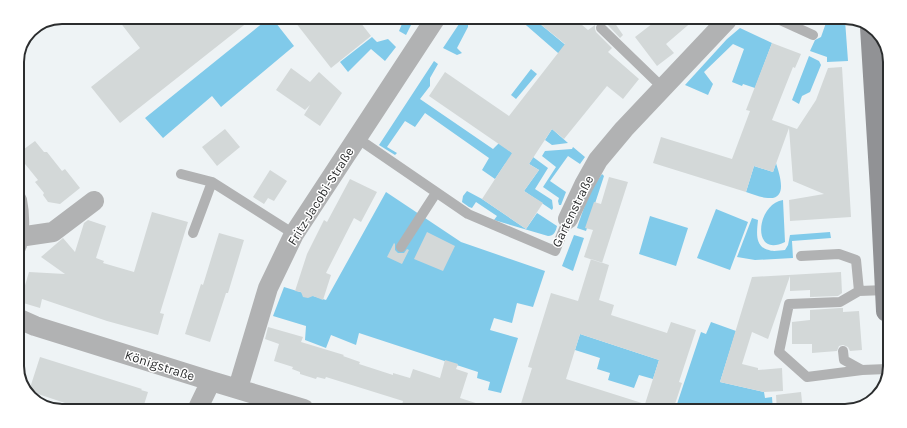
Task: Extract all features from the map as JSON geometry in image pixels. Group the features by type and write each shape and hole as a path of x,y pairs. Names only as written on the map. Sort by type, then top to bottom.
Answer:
{"main road":[{"path":"871,34 883,226"}],"street":[{"name":"Fritz-Jacobi-Straße","path":"238,388 268,288 294,234 432,24"},
{"name":"Gartenstraße","path":"568,219 598,160 624,129 723,24"},
{"path":"24,240 54,232 94,201"},
{"name":"Königstraße","path":"24,321 35,326 288,404"},
{"path":"200,404 211,381"}],"lane":[{"path":"789,24 813,35"},
{"path":"601,28 663,88"},
{"name":"Gartenstraße","path":"357,138 468,214 555,251 568,219"},
{"path":"181,174 212,182 294,234"},
{"path":"193,233 212,182"},
{"path":"401,246 436,193"},
{"path":"801,256 839,254 856,260 859,291"},
{"path":"859,291 883,299"},
{"path":"859,291 840,307 789,304 779,352 807,377 862,370 883,369"},
{"path":"843,351 844,360 862,370"}],"shaded area":[{"path":"262,24 277,24 294,46 221,107 212,96 163,138 145,118"},
{"path":"402,24 412,24 406,35 399,31"},
{"path":"459,24 468,25 457,48 462,53 457,55 443,48"},
{"path":"525,24 540,24 580,57 573,66"},
{"path":"826,24 845,24 848,61 827,62 827,57 810,51 815,40 821,37"},
{"path":"740,28 772,43 755,88 743,84 742,86 732,82 744,49 733,44 704,72 713,84 708,95 685,85 727,39"},
{"path":"372,37 377,42 388,39 396,47 385,61 371,49 348,72 340,62"},
{"path":"809,56 819,61 821,65 810,92 802,96 799,104 792,100"},
{"path":"434,61 438,64 430,78 430,86 420,99 493,149 499,143 515,155 505,164 495,179 482,170 489,158 425,113 415,127 405,121 387,147 397,153 395,155 379,145"},
{"path":"531,69 537,74 516,99 511,95"},
{"path":"552,129 568,143 552,145 545,140"},
{"path":"573,147 585,157 580,164 568,156 550,181 566,192 561,205 559,205 559,198 543,187 556,167 542,156 545,151 572,149"},
{"path":"533,157 548,168 535,189 552,200 552,210 524,191 539,170 529,164"},
{"path":"776,163 781,185 779,195 765,198 746,192 754,166 773,172"},
{"path":"602,174 604,176 586,231 577,228 590,193"},
{"path":"467,191 482,199 526,229 537,213 557,226 555,231 552,235 548,236 494,220 497,216 476,202 472,208 462,202 463,196"},
{"path":"386,192 461,242 545,271 533,307 517,303 512,323 494,318 490,330 518,338 501,393 488,390 490,382 477,378 478,372 359,333 356,345 331,335 326,348 305,340 306,326 273,316 284,287 326,300"},
{"path":"783,200 785,242 774,245 767,243 762,237 761,229 767,211 774,204"},
{"path":"716,209 748,222 730,270 697,258"},
{"path":"650,216 688,228 676,266 639,254"},
{"path":"752,218 758,220 757,234 761,246 771,251 785,250 788,245 790,235 830,232 831,238 792,241 793,258 755,260 737,257"},
{"path":"574,235 584,238 573,271 562,266"},
{"path":"711,322 736,331 720,382 764,392 765,398 772,397 772,404 677,404 701,332 706,334"},
{"path":"580,334 659,360 653,379 639,375 634,388 608,380 610,373 597,369 600,358 575,350"}],"building":[{"path":"121,24 245,24 120,123 91,87 140,48"},
{"path":"297,24 362,24 371,36 331,68"},
{"path":"540,24 581,24 588,30 595,25 596,32 612,48 608,52 639,79 623,99 607,86 564,139 552,129 529,164 539,170 524,191 543,203 526,229 482,199 512,153 429,96 445,72 509,116 565,44"},
{"path":"607,24 615,24 623,35 620,38"},
{"path":"652,24 689,24 666,44 674,53 657,66 635,37"},
{"path":"772,43 801,54 795,68 793,67 772,120 797,129 816,100 828,68 842,67 851,217 790,221 789,200 824,194 793,181 789,128 773,172 754,166 746,192 653,163 661,137 732,159 750,111 746,110"},
{"path":"291,68 310,82 319,72 342,93 320,126 304,115 310,105 305,110 276,90"},
{"path":"225,129 240,147 217,166 202,147"},
{"path":"35,141 44,152 47,152 62,171 65,169 80,188 60,204 48,202 43,195 44,193 35,182 38,180 24,163 24,149"},
{"path":"270,170 287,181 274,201 268,198 264,204 253,197"},
{"path":"609,177 628,182 602,263 584,257 593,230 585,228 594,202 601,204"},
{"path":"350,179 377,192 361,222 354,218 326,273 331,275 323,300 313,296 308,298 303,297 301,292 295,291 307,254 324,220 327,222"},
{"path":"152,212 188,222 160,313 164,314 158,335 107,321 42,299 40,308 24,303 24,289 29,272 65,274 41,257 63,238 75,252 84,223 88,220 106,226 96,258 104,261 103,263 134,272"},
{"path":"427,232 455,246 443,271 414,259"},
{"path":"219,233 244,240 228,293 226,293 210,342 185,334 201,284 203,285"},
{"path":"394,243 395,250 398,253 404,253 407,249 409,250 402,264 387,257"},
{"path":"591,259 609,265 599,300 614,305 611,315 667,333 671,322 696,330 679,382 682,383 675,404 645,404 521,404 532,368 528,367 551,293 578,301","holes":["580,334 659,360 645,404 566,379"]},
{"path":"841,272 842,293 838,296 810,297 810,290 790,291 790,276 768,339 752,332 742,364 758,368 758,370 782,368 783,391 764,392 720,382 752,277"},
{"path":"843,308 843,312 859,311 862,350 850,351 848,347 843,345 839,346 837,351 812,353 812,344 792,344 792,322 810,320 810,310"},
{"path":"268,327 303,337 301,342 344,355 343,356 360,362 359,364 393,375 393,373 410,378 413,369 440,378 445,360 458,364 456,369 468,373 460,398 479,404 402,404 403,401 326,377 325,379 317,377 316,379 300,374 300,372 292,369 293,367 274,361 279,344 265,339"},
{"path":"40,357 148,392 144,404 68,404 36,393 30,387"},
{"path":"801,392 802,404 777,404 776,395"}]}
